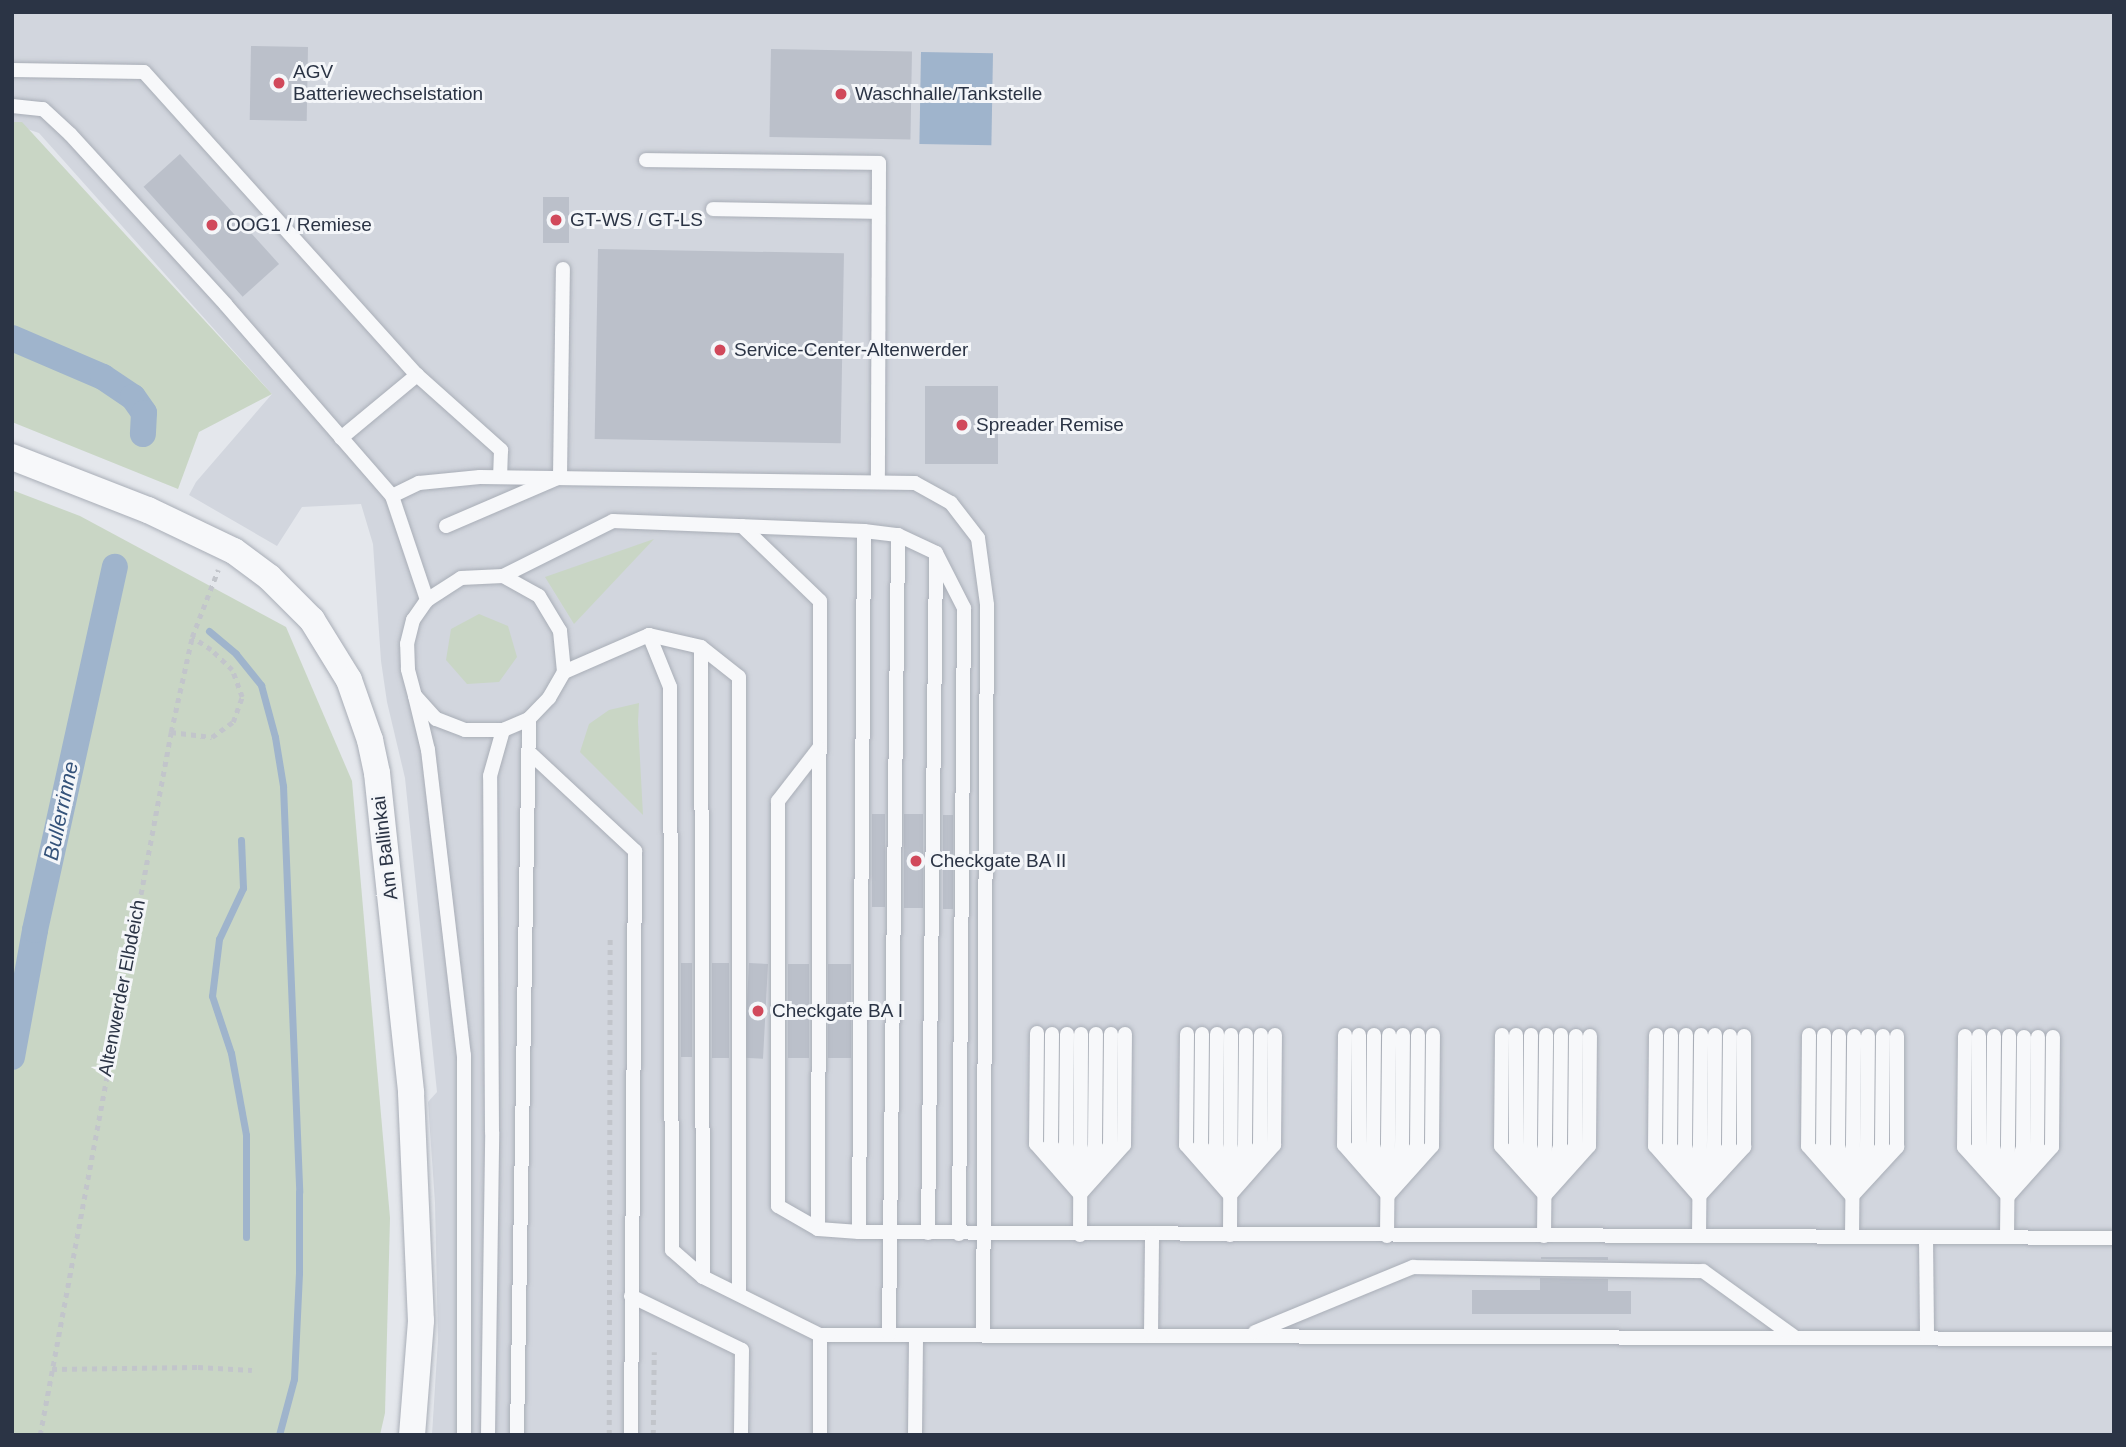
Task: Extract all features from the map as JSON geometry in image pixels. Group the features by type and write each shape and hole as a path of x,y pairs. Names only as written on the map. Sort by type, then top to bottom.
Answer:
{"street":[{"name":"Am Ballinkai","path":"12,457 148,510 228,548 263,572 312,620 349,680 370,740 386,852 415,1152 421,1321 412,1435"}],"lane":[{"path":"12,70 144,72 417,375 501,450 500,477"},
{"path":"12,106 43,109 70,134 391,496 427,600"},
{"path":"646,160 879,163 878,481"},
{"path":"712,209 878,212"},
{"path":"560,478 563,269"},
{"path":"341,438 417,375"},
{"path":"391,496 419,482 500,477 915,483 951,503 978,538 987,606 983,1335"},
{"path":"446,527 560,478"},
{"path":"464,1435 464,1055 428,750 408,669 407,644 413,620 427,600 461,578 503,576 613,521 864,531 898,535 936,553 964,608 959,1234"},
{"path":"742,526 820,601 818,1228"},
{"path":"859,1232 864,531"},
{"path":"889,1334 898,535"},
{"path":"928,1233 936,553"},
{"path":"415,696 436,719 465,730 503,730 529,719 550,698 564,672 560,631 539,596 503,576"},
{"path":"564,672 649,635 701,648 739,677 739,1294"},
{"path":"649,635 670,687 672,1250 702,1276 820,1335 1927,1336 2114,1339"},
{"path":"701,648 702,1276"},
{"path":"517,1435 529,719"},
{"path":"488,1435 492,1132 490,776 503,730"},
{"path":"819,748 778,801 778,1206 818,1228 859,1232 984,1235 2114,1238"},
{"path":"530,753 635,851 631,1435"},
{"path":"1080,1235 1080,1194 1066,1144 1081,1034"},
{"path":"1080,1194 1124,1145 1081,1034"},
{"path":"1080,1194 1095,1144 1081,1034"},
{"path":"1080,1194 1036,1144 1081,1034"},
{"path":"1230,1195 1275,1145 1231,1034"},
{"path":"1230,1195 1245,1145 1231,1034"},
{"path":"1230,1235 1230,1195 1216,1145 1231,1034"},
{"path":"1230,1195 1186,1145 1231,1034"},
{"path":"1388,1195 1432,1146 1389,1035"},
{"path":"1387,1236 1388,1195 1402,1146 1389,1035"},
{"path":"1388,1195 1373,1145 1389,1035"},
{"path":"1388,1195 1344,1145 1389,1035"},
{"path":"1545,1195 1589,1146 1546,1035"},
{"path":"1545,1236 1545,1195 1560,1146 1546,1035"},
{"path":"1545,1195 1530,1146 1546,1035"},
{"path":"1545,1195 1501,1146 1546,1035"},
{"path":"1699,1196 1744,1147 1700,1035"},
{"path":"1699,1196 1714,1146 1700,1035"},
{"path":"1699,1236 1699,1196 1685,1146 1700,1035"},
{"path":"1699,1196 1656,1146 1700,1035"},
{"path":"1852,1196 1896,1147 1853,1036"},
{"path":"1852,1196 1867,1146 1853,1036"},
{"path":"1852,1237 1852,1196 1838,1146 1853,1036"},
{"path":"1852,1196 1808,1146 1853,1036"},
{"path":"2007,1196 2052,1147 2009,1036"},
{"path":"2007,1196 2023,1147 2009,1036"},
{"path":"2007,1237 2007,1196 1993,1147 2009,1036"},
{"path":"2007,1196 1964,1147 2009,1036"},
{"path":"1151,1335 1152,1235"},
{"path":"1926,1237 1927,1336"},
{"path":"1247,1336 1413,1267 1703,1271 1793,1336"},
{"path":"631,1296 742,1350 741,1435"},
{"path":"820,1335 820,1435"},
{"path":"915,1435 916,1335"}],"path":[{"name":"Altenwerder Elbdeich","path":"40,1435 171,732 192,637 228,548"},
{"path":"171,732 212,737 233,722 242,697 232,670 192,637"},
{"path":"609,1435 610,939"},
{"path":"653,1435 654,1352"},
{"path":"52,1368 198,1367 252,1370"}],"shaded area":[{"path":"12,12 2114,12 2114,1435 432,1435 438,1339 435,1203 428,1102 437,1092 405,778 387,702 381,661 373,544 361,504 302,507 277,546 189,495 196,482 272,394 39,133 12,124"}],"green space":[{"path":"12,122 22,122 272,394 199,432 178,489 12,422"},
{"path":"12,490 80,516 286,627 352,781 390,1218 385,1413 380,1435 12,1435"},
{"path":"654,539 574,624 545,577"},
{"path":"479,614 508,626 517,657 499,682 467,684 446,660 451,629"},
{"path":"639,703 643,815 580,752 589,724 609,710"}],"water":[{"path":"921,52 993,53 991,145 919,144"}],"building":[{"name":"AGV Batteriewechselstation","path":"251,46 308,47 307,121 250,120"},
{"name":"Waschhalle/Tankstelle","path":"771,49 912,51 910,139 769,137"},
{"name":"OOG1 / Remiese","path":"180,154 279,264 243,297 144,187"},
{"name":"GT-WS / GT-LS","path":"543,197 569,197 569,243 543,243"},
{"name":"Service-Center-Altenwerder","path":"598,249 844,253 841,443 595,439"},
{"name":"Spreader Remise","path":"925,386 998,386 998,464 925,464"},
{"path":"872,814 885,814 885,907 872,907"},
{"path":"904,814 923,814 923,908 904,908"},
{"path":"943,815 953,815 953,909 943,909"},
{"path":"681,963 692,963 692,1057 681,1057"},
{"path":"712,963 729,963 729,1058 712,1058"},
{"path":"749,963 768,964 763,1059 744,1058"},
{"path":"788,964 809,964 809,1058 788,1058"},
{"path":"828,964 851,964 851,1058 828,1058"},
{"path":"1608,1257 1608,1260 1541,1259"},
{"path":"1540,1278 1608,1279 1608,1291 1631,1291 1631,1314 1472,1314 1472,1290 1540,1290"}],"waterway":[{"name":"Bullerrinne","path":"12,338 103,377 133,397 144,413 143,434"},
{"name":"Bullerrinne","path":"12,1057 35,930 115,567"},
{"path":"209,631 236,654 261,685 275,737 283,786 299,1192 299,1273 294,1379 279,1435"},
{"path":"241,840 243,888 219,939 212,996 231,1053 246,1135 246,1237"}],"place":[{"name":"AGV Batteriewechselstation","path":"279,83"},
{"name":"Waschhalle/Tankstelle","path":"841,94"},
{"name":"GT-WS / GT-LS","path":"556,220"},
{"name":"OOG1 / Remiese","path":"212,225"},
{"name":"Service-Center-Altenwerder","path":"720,350"},
{"name":"Spreader Remise","path":"962,425"},
{"name":"Checkgate BA II","path":"916,861"},
{"name":"Checkgate BA I","path":"758,1011"}]}
